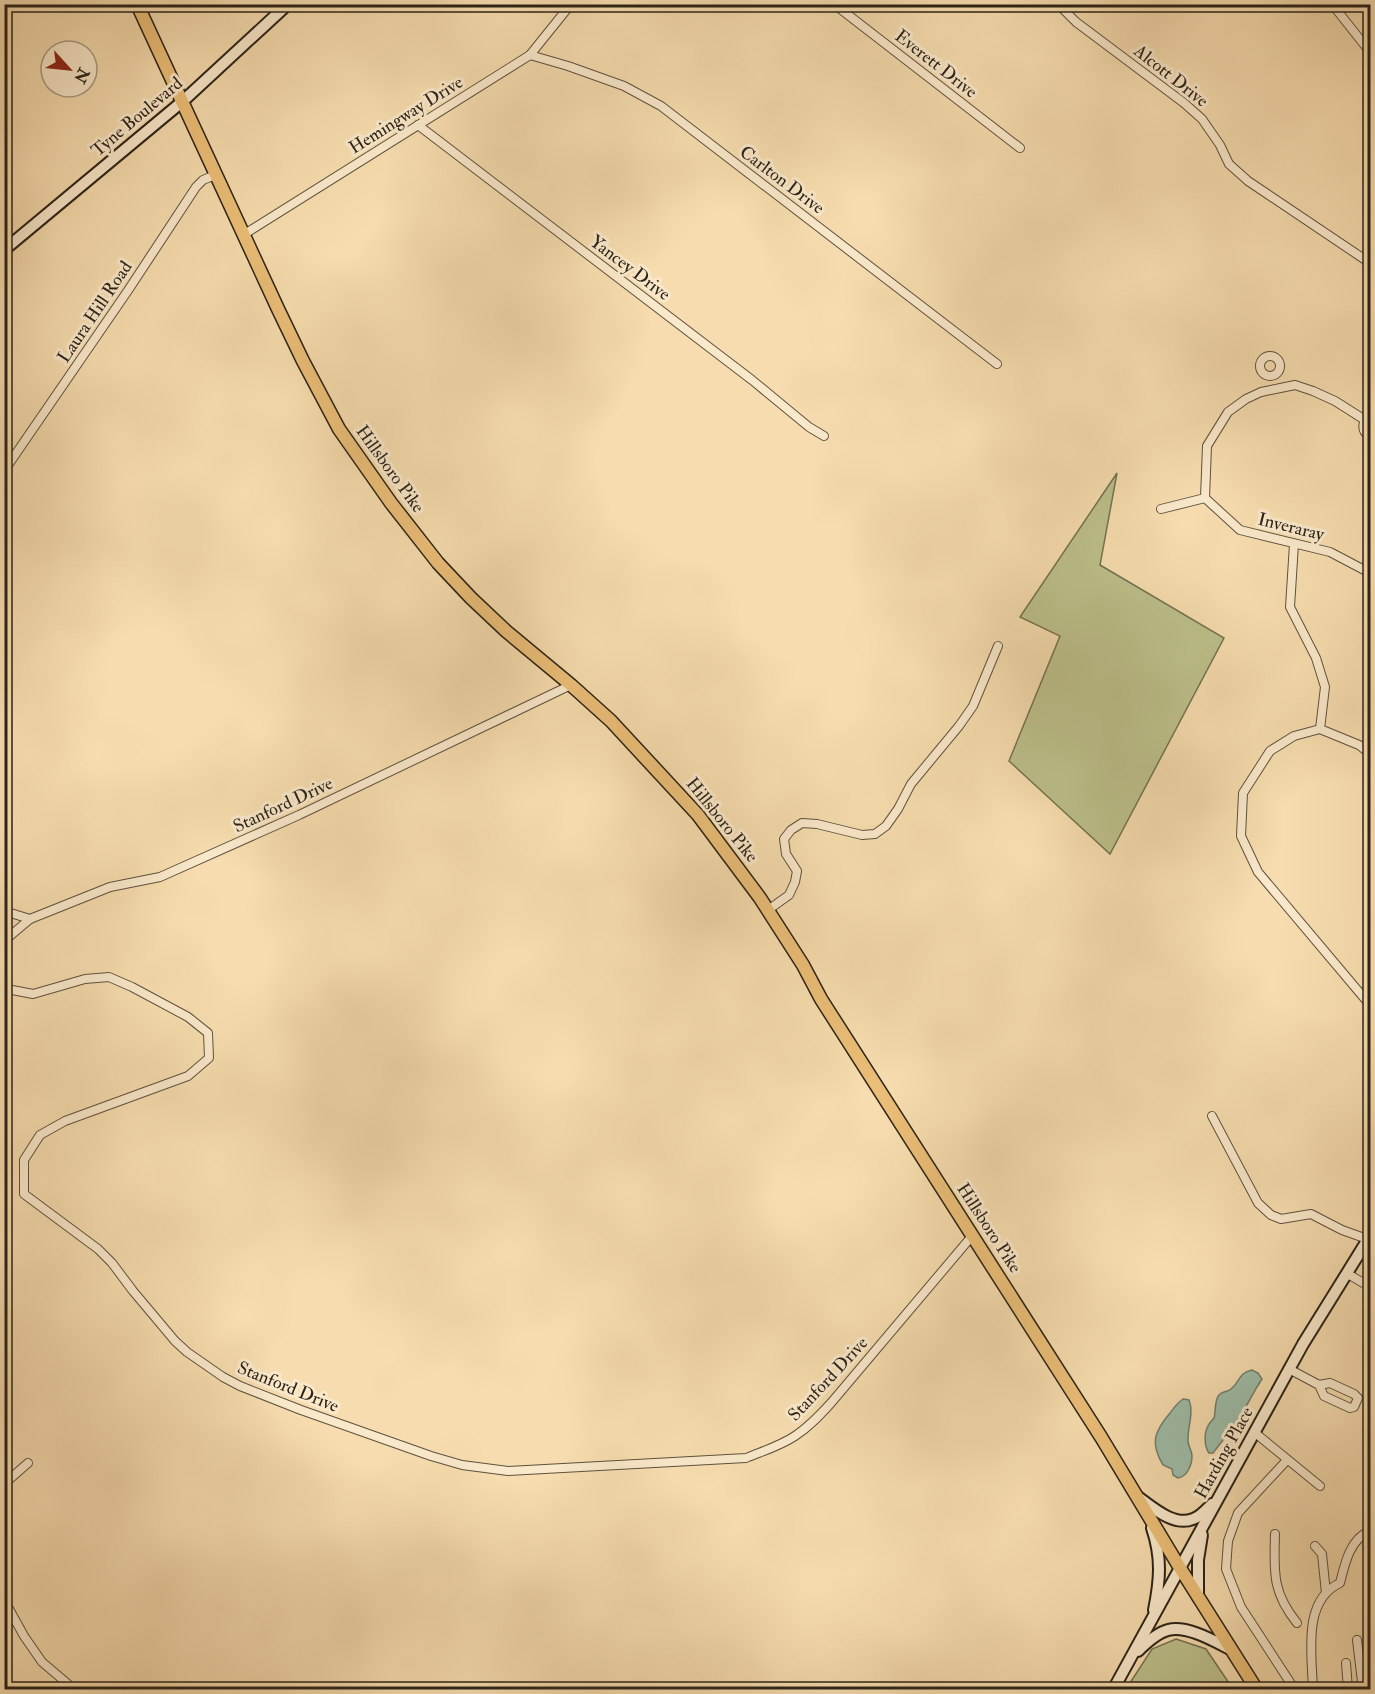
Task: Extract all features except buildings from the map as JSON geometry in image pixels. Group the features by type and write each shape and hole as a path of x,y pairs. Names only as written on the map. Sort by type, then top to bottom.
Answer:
{"main road":[{"name":"Hillsboro Pike","path":"138,4 243,235 303,361 339,429 391,503 438,563 506,631 572,685 610,721 698,815 760,898 803,965 826,1008 1101,1437 1198,1598 1257,1689"},
{"name":"Tyne Boulevard","path":"4,250 183,101 288,4"},
{"name":"Harding Place","path":"1113,1689 1289,1369 1370,1238"},
{"path":"1137,1497 1176,1520 1194,1519 1217,1500"},
{"path":"1149,1516 1158,1547 1159,1575 1153,1619"},
{"path":"1198,1598 1198,1560 1204,1524"},
{"path":"1131,1657 1151,1640 1168,1630 1180,1629 1204,1635 1230,1649"}],"street":[{"name":"Hemingway Drive","path":"243,235 530,55 571,4"},
{"name":"Everett Drive","path":"834,4 1020,148"},
{"name":"Alcott Drive","path":"1058,4 1076,22 1202,119 1220,145 1229,164 1248,181 1371,263"},
{"path":"1332,4 1371,52"},
{"name":"Carlton Drive","path":"530,55 624,86 661,106 997,364"},
{"name":"Yancey Drive","path":"418,125 752,380 808,427 824,436"},
{"name":"Laura Hill Road","path":"4,471 129,289 195,187 203,180 215,175"},
{"path":"1272,376 1275,389"},
{"path":"1161,509 1205,498 1207,446 1228,412 1261,392 1295,385 1313,391 1368,418 1363,423 1363,430 1371,436"},
{"name":"Inveraray","path":"1205,498 1240,530 1330,552 1371,573"},
{"path":"1294,544 1290,607 1316,658 1325,687 1320,729"},
{"path":"768,910 789,895 795,882 796,871 786,854 784,839 791,830 802,823 817,824 862,836 875,834 886,826 911,784 973,706 998,646"},
{"name":"Stanford Drive","path":"4,941 30,919 110,887 160,877 299,815 572,685"},
{"path":"1371,754 1359,745 1320,729 1294,736 1270,751 1243,793 1241,836 1258,872 1371,1005"},
{"path":"4,911 30,919"},
{"name":"Stanford Drive","path":"4,986 7,989 33,994 84,980 109,978 132,987 188,1017 208,1033 209,1058 188,1076 65,1121 40,1135 24,1160 24,1194 98,1249 175,1341 223,1377 301,1410 462,1465 508,1471 746,1458 780,1444 814,1422 972,1236"},
{"path":"1212,1116 1258,1203 1271,1215 1281,1219 1311,1214 1342,1230 1370,1238"},
{"path":"1347,1274 1371,1287"},
{"path":"1289,1369 1319,1385 1324,1396 1346,1406 1354,1407 1357,1403 1358,1398 1354,1394 1330,1383 1319,1385"},
{"path":"1254,1432 1320,1486"},
{"path":"1287,1460 1238,1513 1228,1541 1226,1569 1241,1607 1295,1689"},
{"path":"4,1484 28,1463"},
{"path":"1313,1689 1312,1627 1315,1610 1331,1587 1340,1583 1346,1561 1357,1539 1371,1531"},
{"path":"1275,1534 1275,1581 1285,1609 1297,1623"},
{"path":"1316,1546 1322,1554 1326,1593"},
{"path":"4,1600 42,1662 75,1689"},
{"path":"1357,1640 1364,1689"},
{"path":"1346,1663 1348,1689"}],"green space":[{"path":"1117,473 1100,565 1224,638 1110,854 1009,761 1060,636 1020,617"},
{"path":"1176,1639 1206,1649 1233,1689 1126,1689 1152,1649"}],"shaded area":[{"path":"1252,1370 1262,1379 1239,1419 1213,1453 1209,1453 1205,1443 1206,1432 1214,1418 1217,1397 1231,1389 1244,1373"},
{"path":"1183,1399 1189,1400 1190,1405 1188,1441 1192,1456 1188,1470 1178,1478 1173,1475 1172,1469 1163,1465 1155,1444 1160,1426"}]}
